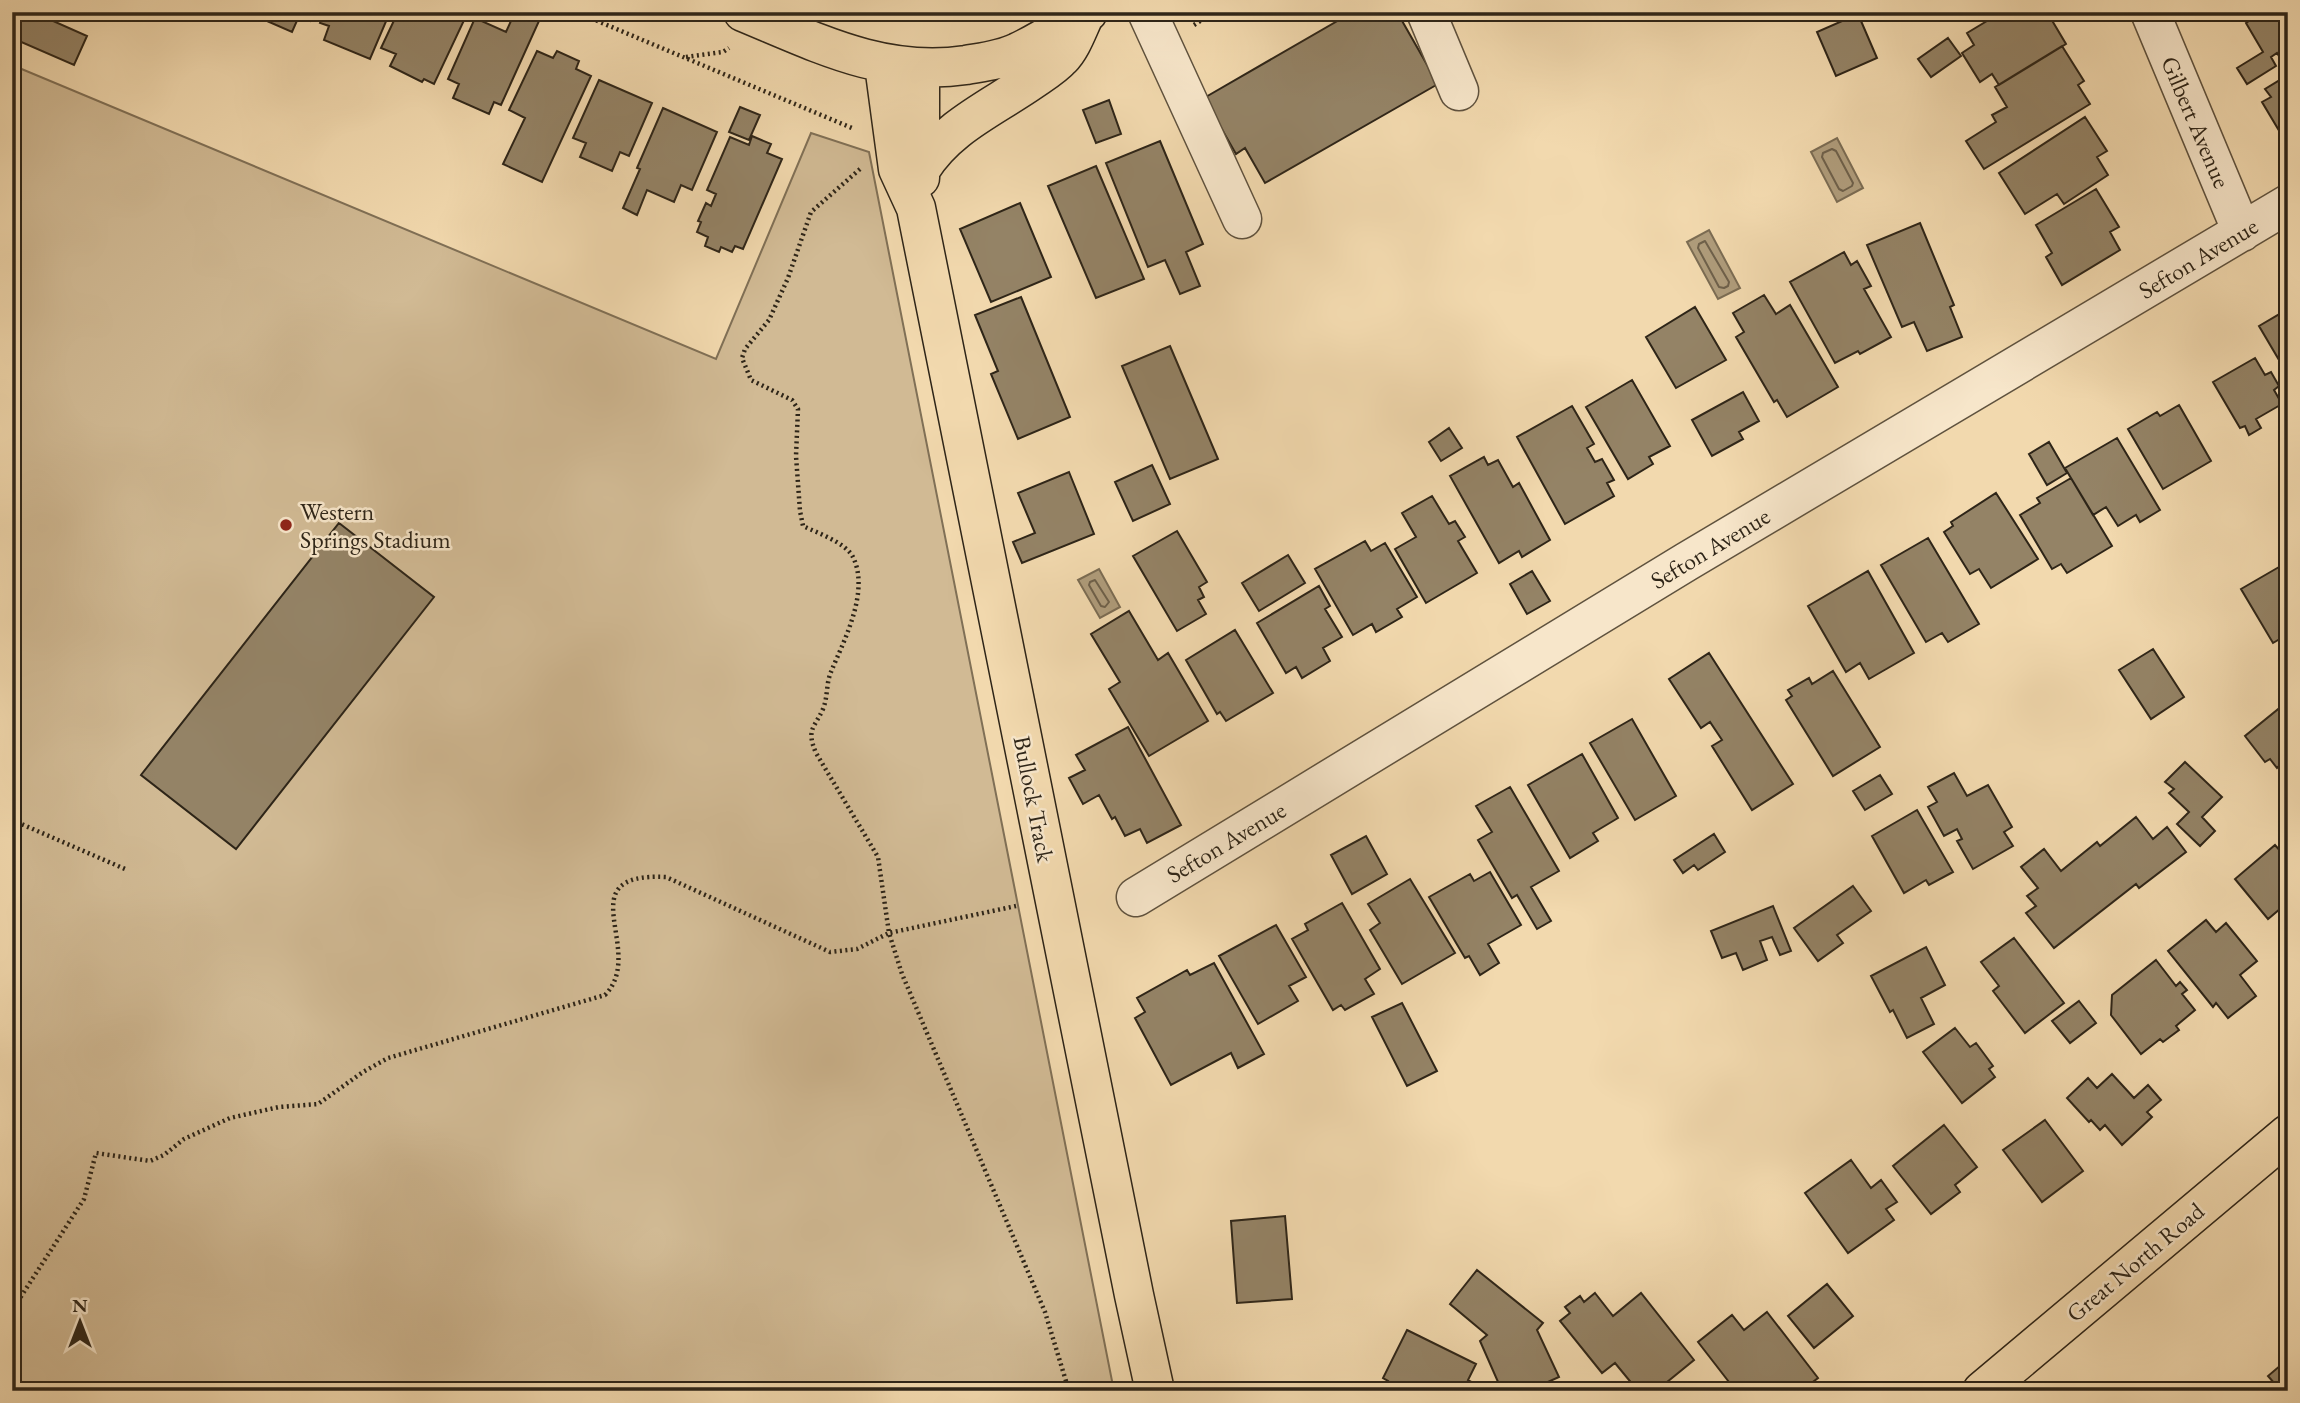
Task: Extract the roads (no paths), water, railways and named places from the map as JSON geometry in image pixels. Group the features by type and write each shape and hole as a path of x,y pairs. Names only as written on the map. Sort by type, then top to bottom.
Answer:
{"main road":[{"path":"743,12 801,37 902,66 943,68 986,62 1016,53 1086,13"},
{"path":"921,169 946,137 1018,90 1063,56 1086,13"},
{"name":"Bullock Track","path":"902,66 882,150 898,169 916,208 1155,1391"},
{"name":"Bullock Track","path":"902,66 921,169 916,208"},
{"name":"Great North Road","path":"1982,1391 2288,1134"}],"street":[{"path":"1147,12 1242,219"},
{"path":"1426,12 1459,91"},
{"name":"Gilbert Avenue","path":"2150,12 2242,232"},
{"name":"Sefton Avenue","path":"1136,897 1686,562 2288,204"}],"water":[{"path":"1837,138 1863,188 1837,202 1811,152"},
{"path":"1709,230 1740,288 1718,299 1687,242"},
{"path":"1099,569 1120,607 1100,618 1078,580"}],"place":[{"name":"Western Springs Stadium","path":"286,525"}]}
